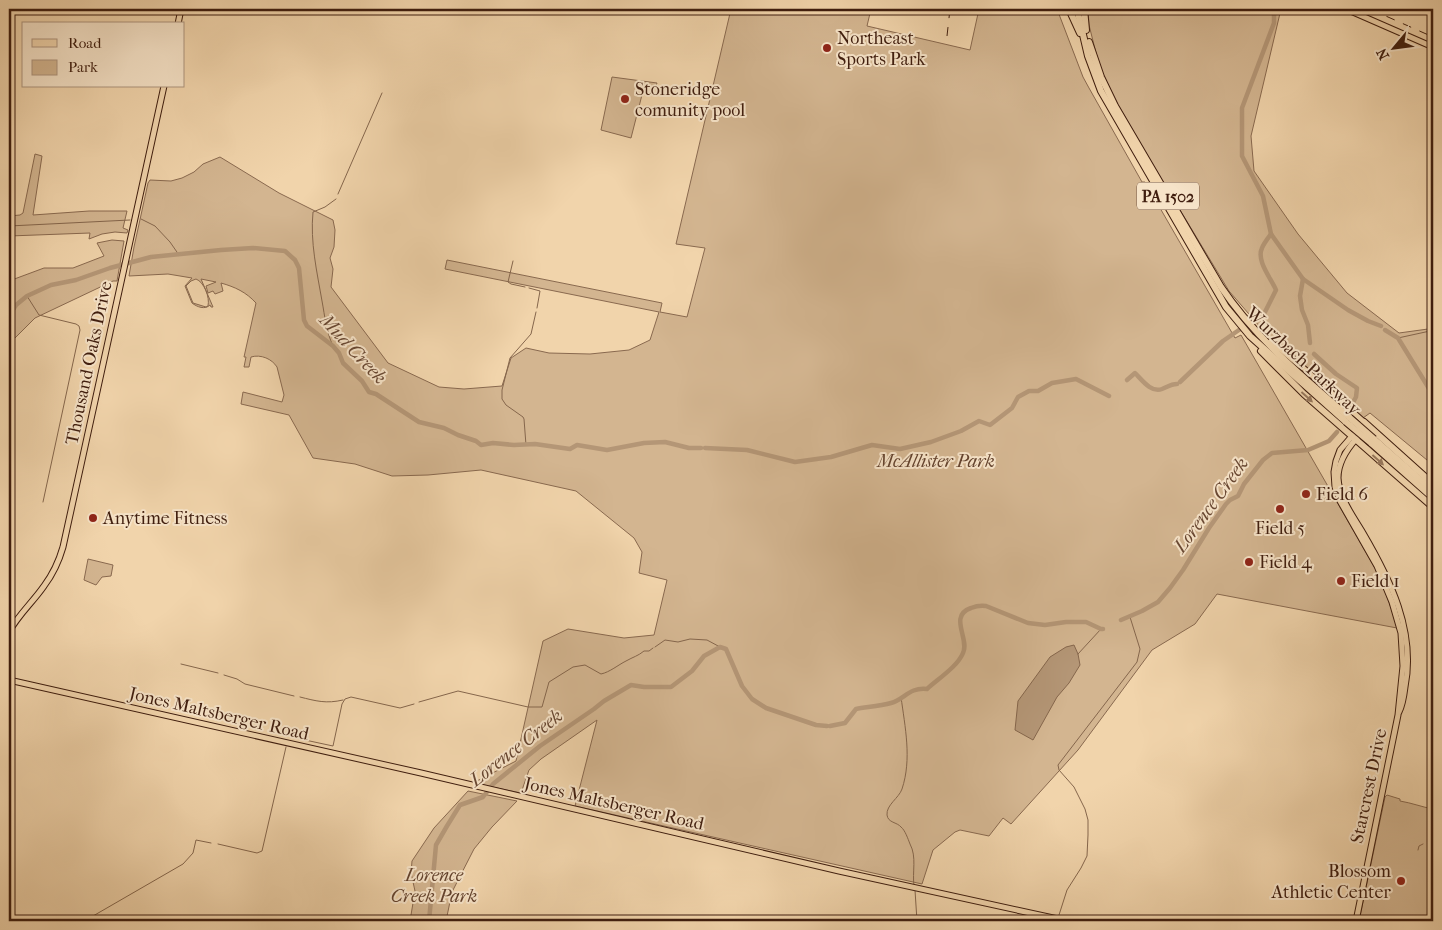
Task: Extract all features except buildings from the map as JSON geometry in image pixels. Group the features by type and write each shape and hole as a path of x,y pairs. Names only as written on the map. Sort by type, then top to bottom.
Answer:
{"highway":[{"path":"1069,9 1088,56"},
{"name":"Wurzbach Parkway","path":"1078,9 1088,56 1105,98 1218,294 1251,334 1348,420 1373,438 1433,491"},
{"name":"Wurzbach Parkway","path":"1078,9 1098,70 1115,106 1237,315"},
{"path":"1084,9 1086,30"},
{"path":"1148,172 1146,184 1142,190 1152,190 1161,195"},
{"path":"1251,334 1261,351 1284,375 1433,507"},
{"name":"Wurzbach Parkway","path":"1251,334 1262,339 1348,420"},
{"path":"1262,339 1290,356 1300,365"},
{"path":"1290,356 1296,358 1300,355"},
{"path":"1343,429 1351,429 1357,421 1357,416"},
{"path":"1366,424 1373,438"},
{"path":"1363,446 1363,437 1368,433 1433,484"},
{"name":"Wurzbach Parkway","path":"1373,438 1433,498"}],"main road":[{"path":"178,22 181,9"},
{"path":"1346,9 1433,47"},
{"name":"Thousand Oaks Drive","path":"9,632 15,621 46,584 61,552 164,88"},
{"name":"Wurzbach Parkway","path":"1300,365 1366,424"},
{"name":"Starcrest Drive","path":"1356,921 1398,715 1403,653 1399,622 1392,602 1377,566 1337,494 1334,472 1338,454 1366,424"},
{"path":"1343,429 1346,447 1363,446"},
{"name":"Starcrest Drive","path":"1346,447 1338,477 1342,494 1382,567 1402,616 1408,664 1402,704 1398,715"},
{"path":"1337,494 1351,512"},
{"path":"1392,602 1396,605 1398,612 1402,616"},
{"name":"Jones Maltsberger Road","path":"9,680 1067,921"}],"green space":[{"name":"McAllister Park","path":"731,9 871,9 867,26 970,50 979,9 1057,9 1089,88 1142,182 1145,182 1235,338 1241,335 1379,575 1397,628 1217,594 1195,624 1152,650 1078,750 1011,824 1003,818 989,836 960,830 955,832 933,850 922,884 575,806 597,720 541,759 529,770 521,793 473,783 516,761 543,641 568,629 624,638 654,635 667,580 639,573 642,552 634,538 576,491 481,470 392,476 355,464 313,458 289,415 241,404 243,392 282,402 284,395 277,367 272,362 266,358 255,356 251,357 249,367 244,367 246,357 244,357 256,303 240,290 221,283 223,291 215,294 213,291 208,293 206,286 216,282 201,279 213,307 210,305 201,307 192,303 185,286 192,278 168,274 129,276 150,180 171,181 182,178 194,172 203,164 220,157 279,193 333,220 335,230 334,247 330,258 333,269 331,287 388,363 439,387 464,389 502,386 511,358 526,348 549,353 590,354 629,350 650,340 659,312 445,269 447,260 662,303 660,312 687,317 705,248 676,244"},
{"path":"1088,9 1281,9 1251,136 1254,171 1298,234 1347,293 1399,333 1428,329 1433,331 1433,465 1370,413 1363,418 1268,336 1229,291 1113,96 1099,65 1089,25"},
{"path":"612,77 657,83 655,89 644,87 631,138 601,130"},
{"path":"35,154 42,156 33,215 89,211 127,211 123,228 128,230 127,233 102,234 89,239 90,233 9,236 9,216 23,213"},
{"path":"112,240 124,241 117,281 113,281 35,318 9,344 9,281 44,268 73,268 104,256 97,243"},
{"path":"88,559 113,565 111,576 102,577 96,585 84,580"},
{"name":"Lorence Creek Park","path":"468,791 517,801 474,849 452,892 446,921 410,921 415,891 411,873 412,861 434,828"},
{"name":"Blossom Athletic Center","path":"1387,795 1400,799 1400,801 1433,809 1433,921 1359,921 1385,797"}],"shaded area":[{"path":"1074,645 1080,665 1069,683 1057,697 1033,740 1015,730 1018,701 1050,657 1066,647"}],"waterway":[{"path":"1274,9 1274,23 1242,108 1242,156 1263,196 1271,234 1303,279 1348,310 1381,326"},
{"path":"338,194 382,93"},
{"path":"333,346 326,324 316,268 312,223 313,212 325,207 336,199"},
{"path":"141,219 155,226 179,255"},
{"path":"9,226 130,220"},
{"name":"Mud Creek","path":"1180,382 1223,341 1265,312 1276,290 1262,264 1261,258 1262,248 1271,234"},
{"name":"Mud Creek","path":"9,316 16,305 27,296 51,285 76,280 110,268 151,257 253,248 285,251 295,260 299,268 304,320 307,326 333,346 339,353 343,363 362,381 369,392 376,394 419,422 444,428 476,441 481,445 493,443 535,444 570,449 577,445 607,450 644,443 665,442 689,448 701,448"},
{"path":"513,261 508,282 525,287"},
{"name":"Lorence Creek","path":"1303,279 1300,296 1302,310 1308,325 1310,343"},
{"path":"529,288 540,291 537,308"},
{"path":"27,296 39,315 76,324 80,330 43,502"},
{"path":"526,445 524,419 506,405 502,399 502,390 510,358 531,334 536,312"},
{"path":"1385,330 1398,338 1433,395"},
{"path":"1398,338 1430,331 1433,334"},
{"name":"Lorence Creek","path":"1314,354 1336,374 1357,388 1356,397 1351,406"},
{"name":"Mud Creek","path":"1127,380 1135,373 1150,388 1158,390 1177,384"},
{"name":"Mud Creek","path":"705,448 747,450 795,462 831,457 872,445 900,449 931,442 961,431 979,421 990,425 1012,408 1018,397 1029,391 1038,391 1052,383 1076,379 1109,396"},
{"name":"Lorence Creek","path":"1121,620 1158,602 1183,570 1226,504 1238,496 1244,484 1263,460 1272,453 1308,450 1329,441 1337,432"},
{"name":"Lorence Creek","path":"830,726 845,723 856,709 891,703 911,691 927,689 942,677 957,663 963,653 964,641 960,622 961,616 973,607 986,606 1028,623 1045,625 1086,622 1103,629"},
{"path":"1059,915 1067,890 1087,856 1088,820 1085,809 1074,787 1059,770 1058,765 1137,662 1140,649 1130,617"},
{"path":"1078,654 1101,629"},
{"path":"655,647 665,640 678,642 690,639 707,640 720,647"},
{"name":"Lorence Creek","path":"645,687 671,687 692,671 704,656 720,647 726,649 742,686 752,699 766,708 816,725 827,726"},
{"path":"419,702 458,691 528,707 542,707 549,682 573,667 585,665 601,674 653,648"},
{"path":"181,664 218,673"},
{"path":"224,675 245,684 294,696"},
{"name":"Lorence Creek","path":"429,921 436,845 460,805 483,797 493,784 540,746 604,701 631,685 644,687"},
{"path":"300,697 326,702 343,700"},
{"path":"305,740 333,746 342,704 345,699 351,697 400,708 414,704"},
{"path":"901,697 906,731 907,766 902,789 888,808 887,815 889,820 904,830 912,849 914,886"},
{"path":"218,844 257,853 262,851 286,747"},
{"path":"1431,840 1430,835 1433,833"},
{"path":"80,921 93,916 183,864 193,853 196,840 211,843"},
{"path":"1418,850 1419,846 1423,844"},
{"path":"915,890 917,921"}],"railway":[{"path":"947,36 950,9"},
{"path":"1370,9 1433,37"}],"place":[{"name":"Northeast Sports Park","path":"827,48"},
{"name":"Stoneridge comunity pool","path":"625,99"},
{"name":"Field 6","path":"1306,494"},
{"name":"Field 5","path":"1280,509"},
{"name":"Anytime Fitness","path":"93,518"},
{"name":"Field 4","path":"1249,562"},
{"name":"Field 1","path":"1341,581"},
{"name":"Blossom Athletic Center","path":"1401,881"}]}
